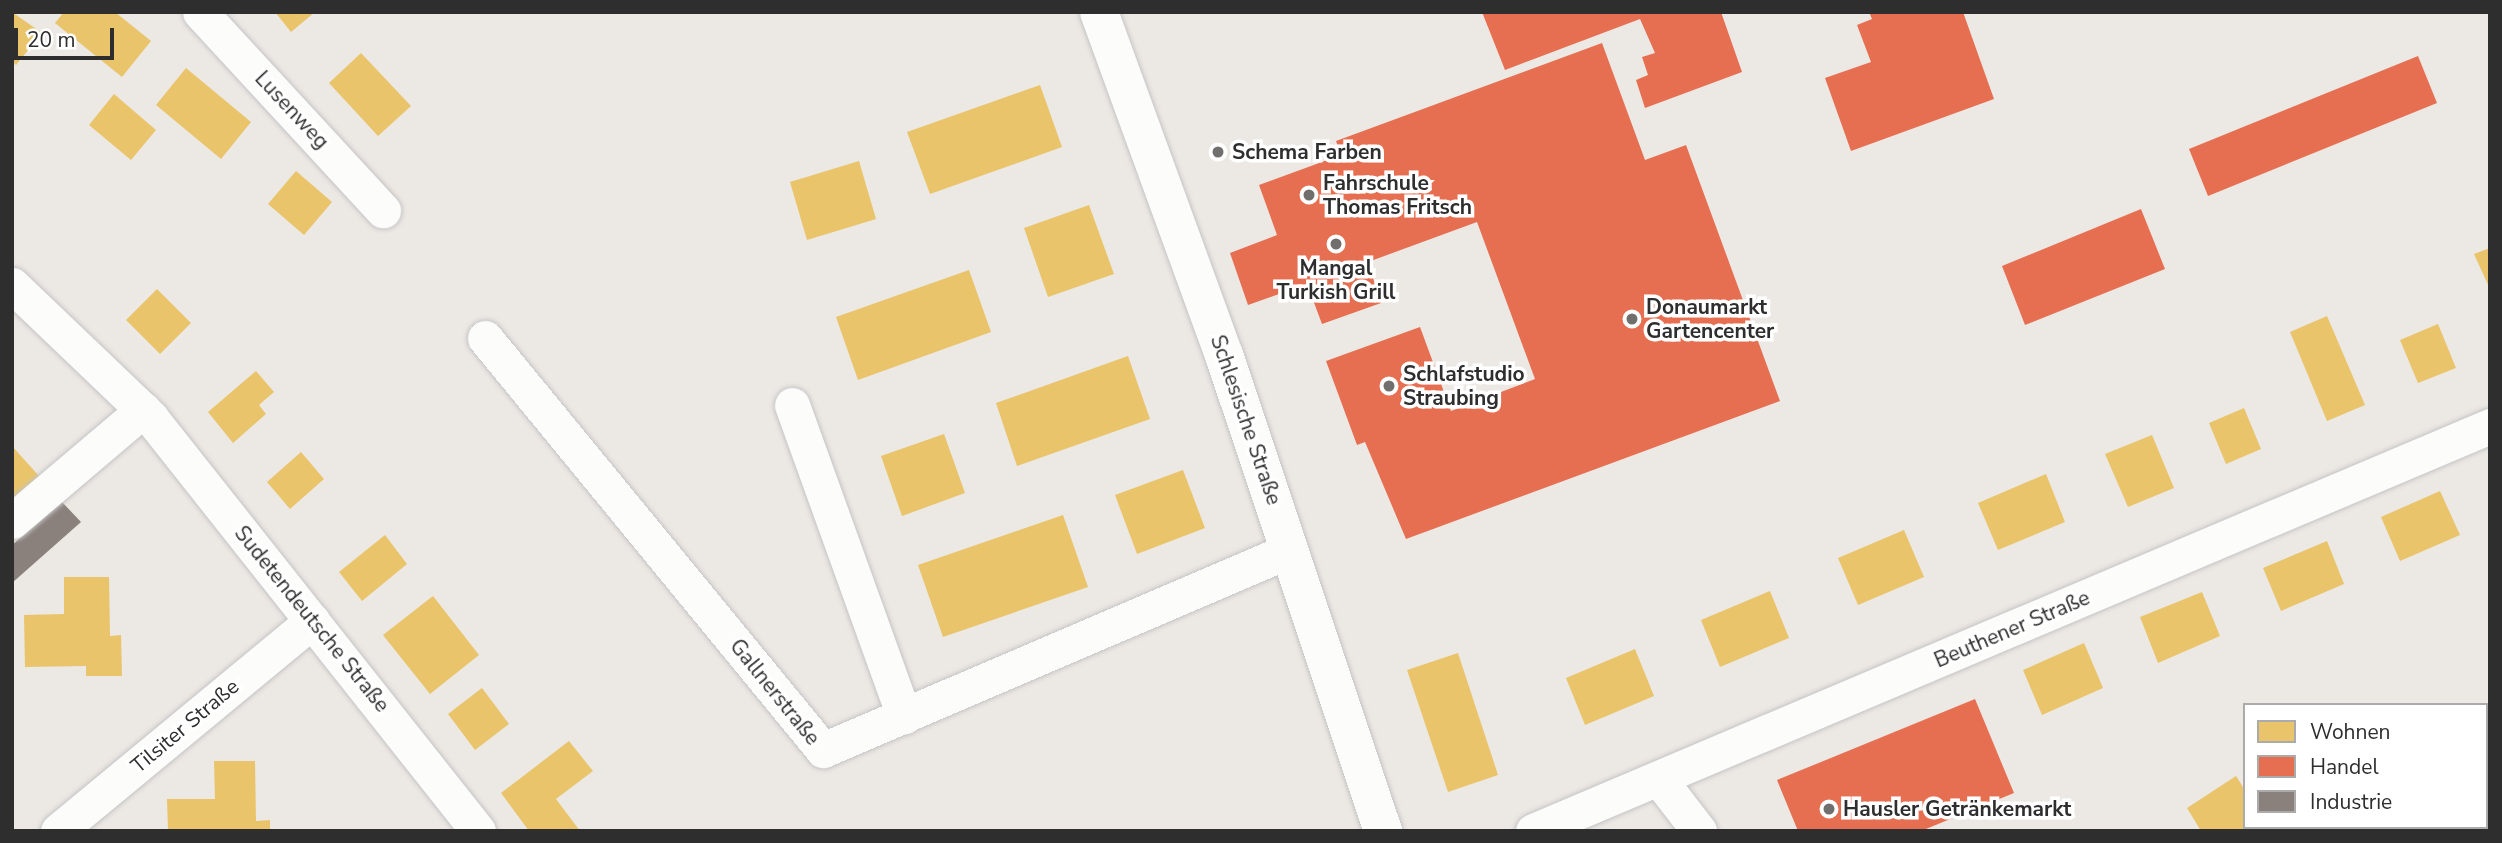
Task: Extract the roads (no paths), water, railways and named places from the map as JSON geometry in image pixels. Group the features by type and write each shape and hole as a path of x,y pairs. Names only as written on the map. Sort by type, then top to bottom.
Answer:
{"street":[{"name":"Lusenweg","path":"200,12 383,210"},
{"name":"Schlesische Straße","path":"1100,12 1290,550 1383,831"},
{"name":"Sudetendeutsche Straße","path":"12,285 143,410 478,831"},
{"name":"Gallnerstraße","path":"485,338 823,750 1290,550"},
{"path":"792,405 904,716"},
{"path":"12,521 143,410"},
{"name":"Beuthener Straße","path":"1533,831 2490,426"},
{"name":"Tilsiter Straße","path":"58,831 312,621"},
{"path":"1659,779 1699,831"}],"place":[{"name":"Schema Farben","path":"1218,152"},
{"name":"Fahrschule Thomas Fritsch","path":"1309,195"},
{"name":"Mangal Turkish Grill","path":"1336,244"},
{"name":"Donaumarkt Gartencenter","path":"1632,319"},
{"name":"Schlafstudio Straubing","path":"1389,386"},
{"name":"Hausler Getränkemarkt","path":"1829,809"}]}
